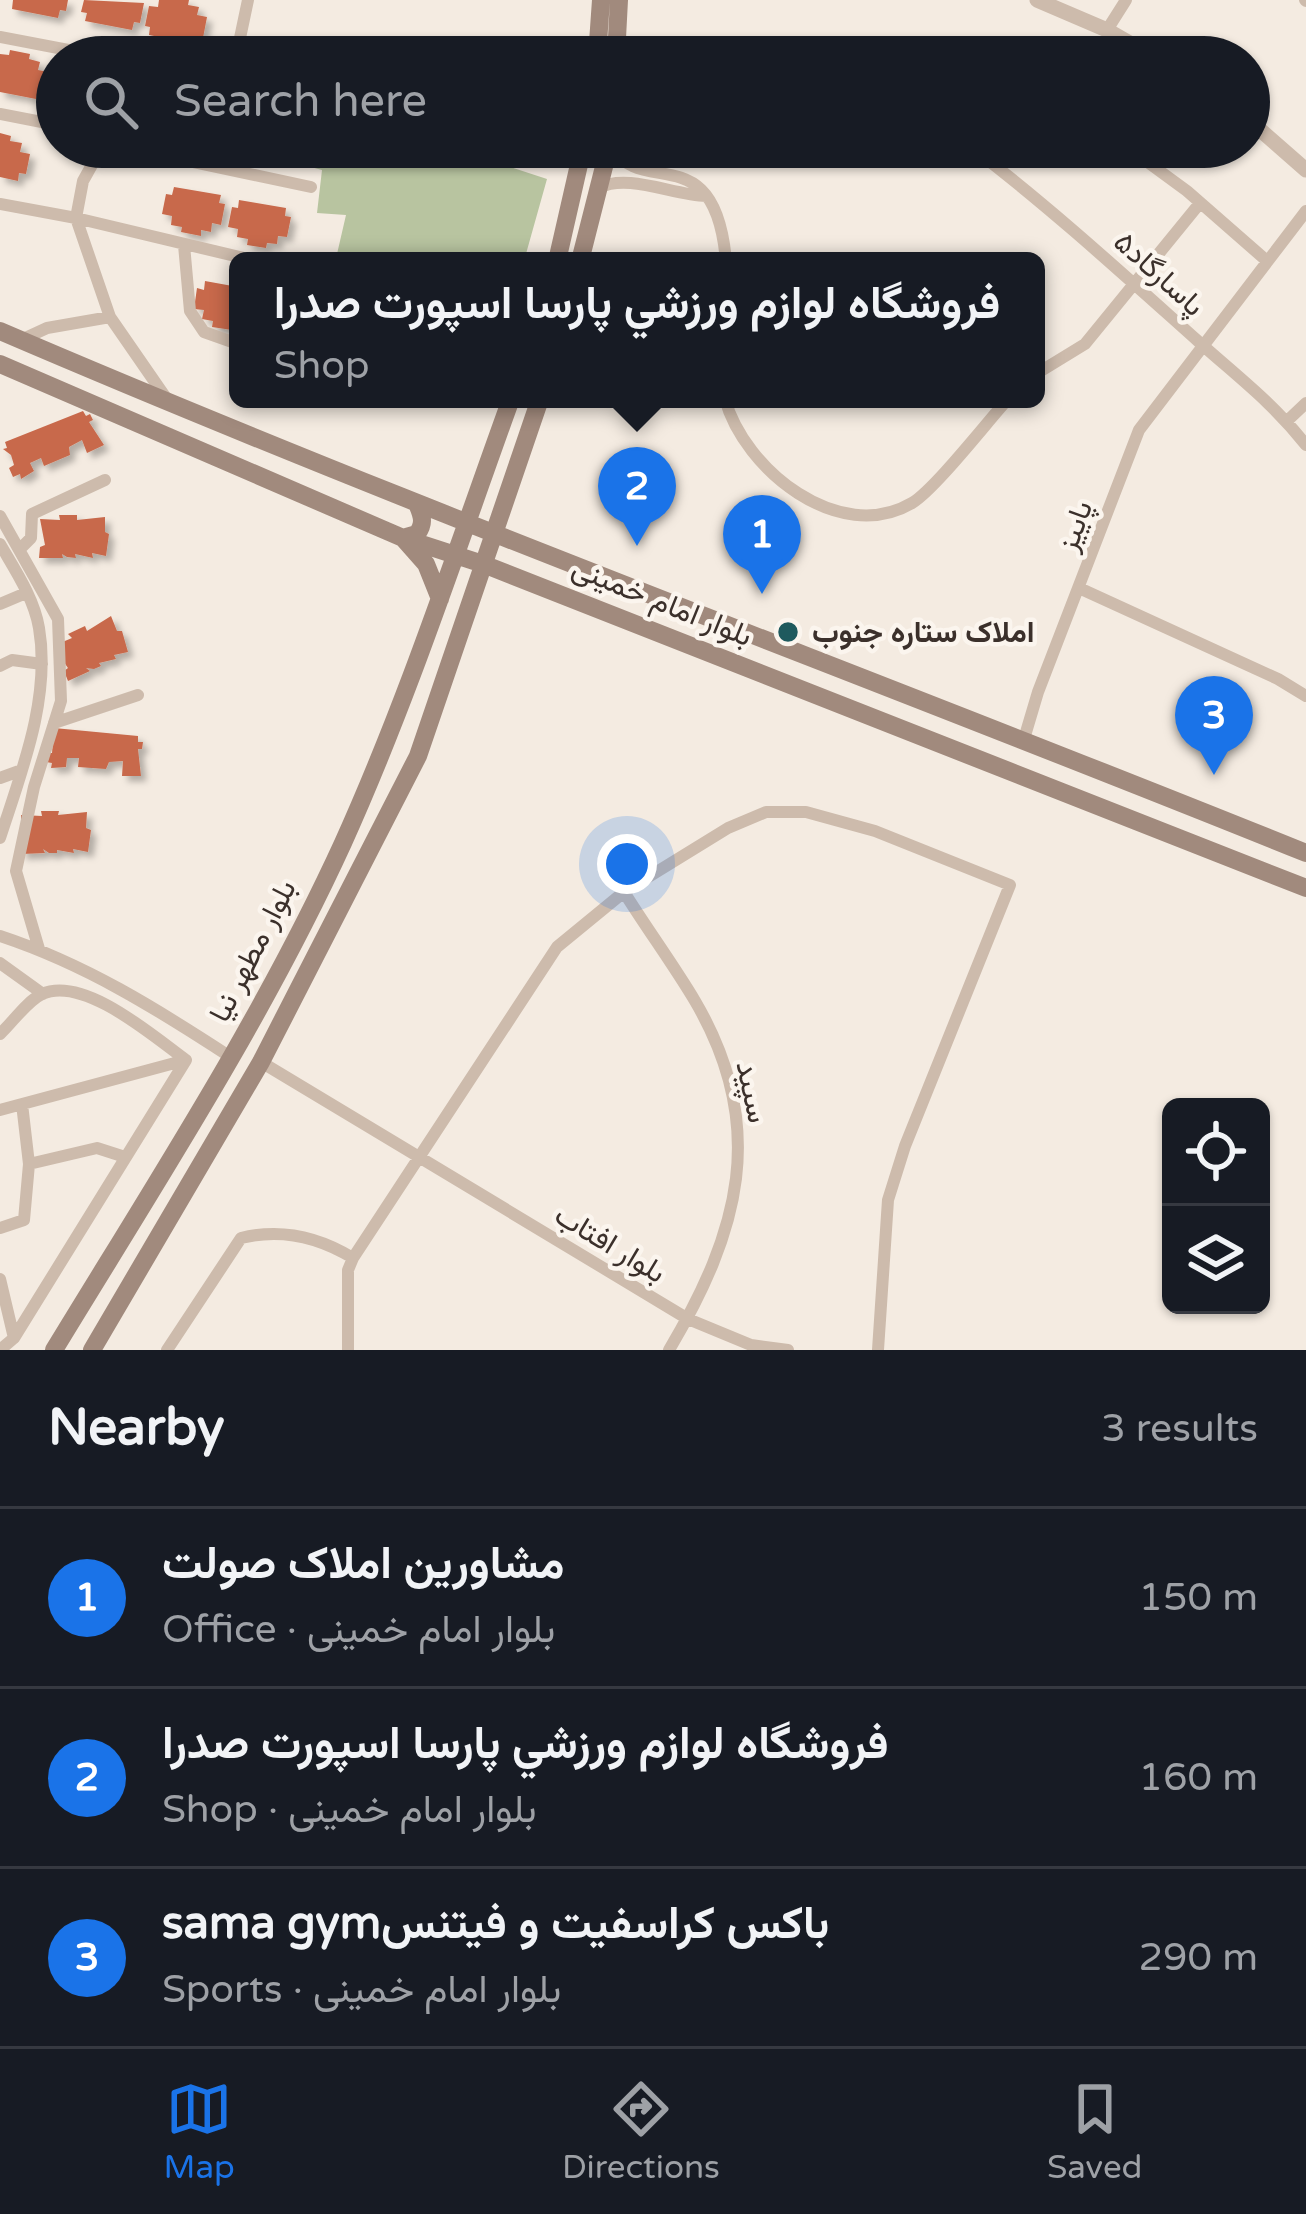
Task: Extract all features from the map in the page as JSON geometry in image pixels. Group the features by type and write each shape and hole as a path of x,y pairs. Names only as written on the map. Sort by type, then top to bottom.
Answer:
{"main road":[{"path":"598,36 601,0"},
{"path":"617,36 620,0"},
{"path":"559,252 578,168"},
{"path":"582,252 604,168"},
{"name":"بلوار امام خمینی","path":"0,331 418,506 1306,853"},
{"name":"بلوار امام خمینی","path":"0,364 403,538 483,563 1306,889"},
{"name":"بلوار مطهر نیا","path":"54,1350 232,1058 341,846 440,599 508,408"},
{"name":"بلوار مطهر نیا","path":"92,1350 261,1062 418,756 537,408"},
{"path":"418,506 421,527 417,534 403,538 425,563 440,599"},
{"path":"524,580 522,562 537,550"}],"street":[{"path":"240,36 248,0"},
{"path":"1037,0 1117,36"},
{"path":"1107,30 1126,0"},
{"path":"0,37 36,44"},
{"path":"0,114 36,121"},
{"path":"1270,138 1306,170"},
{"path":"90,168 76,218 110,317 166,399"},
{"path":"221,168 311,187"},
{"path":"648,168 692,180 717,208 724,252"},
{"name":"پاسارگاد۵","path":"996,168 1275,406 1306,446"},
{"path":"1154,168 1267,261"},
{"path":"598,188 621,180 679,195 706,196"},
{"path":"1045,368 1085,344 1200,203"},
{"path":"0,204 229,255"},
{"name":"پاییز","path":"1024,739 1138,430 1306,211"},
{"path":"184,245 190,311 204,332 229,341"},
{"path":"21,340 47,328 110,317"},
{"path":"1287,421 1306,403"},
{"path":"727,408 732,425 771,474 820,506 871,518 914,502 1000,408"},
{"path":"20,549 31,538 32,514 105,480"},
{"path":"0,516 58,619 61,700 34,787 16,871 39,949"},
{"path":"0,544 39,626 42,664 33,730 0,838"},
{"path":"1079,588 1306,696"},
{"path":"0,604 26,593"},
{"path":"0,666 12,660 42,664"},
{"path":"54,723 138,694"},
{"path":"0,778 22,770"},
{"path":"348,1350 348,1270 353,1258 557,947 624,892 728,828 766,812 806,812 875,831 1010,885 905,1146 888,1200 878,1350"},
{"path":"0,872 16,871"},
{"name":"سپید","path":"624,892 697,1004 722,1059 739,1125 735,1189 721,1251 669,1350"},
{"path":"0,936 81,966 232,1058"},
{"path":"0,963 43,994"},
{"path":"0,1034 43,994 73,992 108,1005 186,1060"},
{"path":"0,1110 186,1060"},
{"path":"0,1350 14,1338 186,1060"},
{"name":"بلوار افتاب","path":"261,1062 688,1318 751,1345 788,1350"},
{"path":"0,1228 24,1220 29,1165 22,1103"},
{"path":"29,1165 98,1148 124,1157"},
{"path":"167,1350 241,1238 266,1232 298,1234 353,1258"},
{"path":"0,1279 14,1338"}],"green space":[{"path":"314,168 514,168 547,179 527,252 337,252 346,215 317,213 322,170"}],"building":[{"path":"13,0 68,0 58,18 12,9"},
{"path":"84,0 144,3 140,23 134,22 132,30 85,21"},
{"path":"159,0 189,0 188,5 199,7 197,15 207,17 203,36 149,35 150,27 145,26 149,6 158,7"},
{"path":"10,50 30,54 29,59 36,61 36,99 0,92 0,54 9,55"},
{"path":"0,133 22,143 20,152 30,154 26,174 19,173 18,181 0,177"},
{"path":"174,187 221,195 219,203 225,204 221,225 212,223 211,232 201,230 201,236 171,225 172,216 162,214 166,194 172,195"},
{"path":"239,200 286,208 285,216 291,217 287,237 278,236 277,244 267,243 266,248 247,245 248,239 237,237 238,229 228,227 232,207 238,208"},
{"path":"205,281 229,285 229,330 212,327 213,321 202,319 204,310 194,309 197,288 204,290"},
{"path":"83,411 90,414 93,420 89,422 104,445 87,453 82,440 69,447 70,455 44,466 41,458 30,463 34,471 21,479 20,474 13,477 9,468 14,465 3,449 5,442"},
{"path":"59,515 77,515 77,520 105,517 106,556 39,558 40,547 45,545 40,519 60,520"},
{"path":"111,616 128,652 94,669 86,668 90,671 68,681 64,671 68,668 53,646 72,638 68,634 85,626 87,631"},
{"path":"54,728 138,736 138,742 143,742 138,749 141,776 122,776 123,761 109,762 106,769 78,767 79,758 67,758 66,767 51,768 46,753 52,753"},
{"path":"41,811 59,811 58,815 87,812 88,852 43,849 45,853 21,854 21,815 42,816"}],"place":[{"name":"فروشگاه لوازم ورزشي پارسا اسپورت صدرا","path":"637,546"},
{"name":"مشاورین املاک صولت","path":"762,594"},
{"name":"املاک ستاره جنوب","path":"788,632"},
{"name":"sama gymباکس کراسفیت و فیتنس","path":"1214,775"}]}
